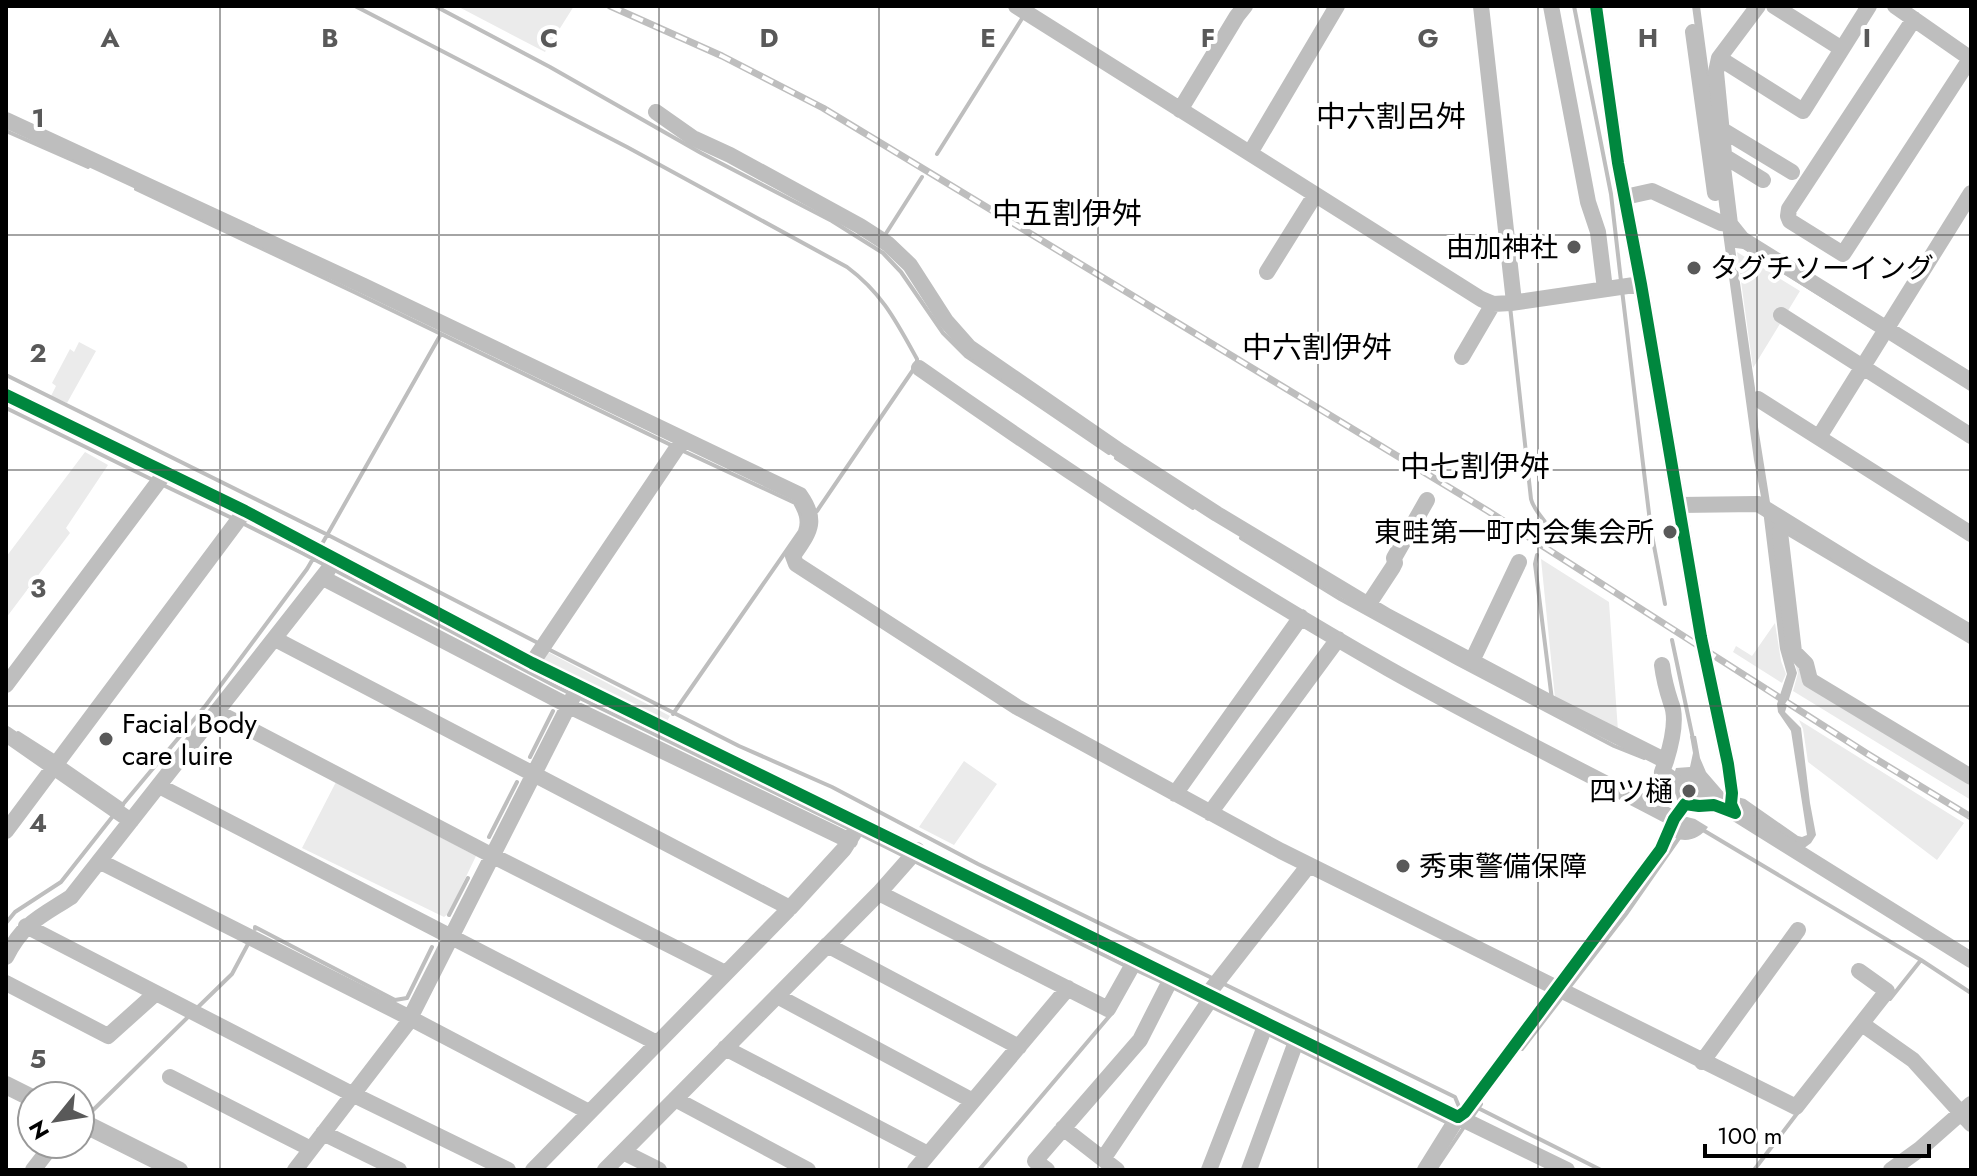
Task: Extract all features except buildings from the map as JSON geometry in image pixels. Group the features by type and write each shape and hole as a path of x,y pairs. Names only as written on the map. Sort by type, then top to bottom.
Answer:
{"street":[{"path":"1180,110 1245,6"},
{"path":"1250,153 1337,6"},
{"path":"1462,357 1500,305 1481,6"},
{"path":"1551,6 1588,202 1622,287 1679,505 1733,804"},
{"path":"1596,6 1625,197 1622,287"},
{"path":"1725,223 1707,77 1758,6"},
{"path":"1774,6 1842,49"},
{"path":"1719,58 1803,111 1869,6"},
{"path":"1895,6 1914,19 1971,59 1843,254 1790,221 1789,209 1914,19"},
{"path":"1021,9 1250,153 1313,198 1481,299 1500,305 1622,287"},
{"path":"1693,32 1721,129 1725,223"},
{"path":"656,112 693,138 730,155 888,244 910,265 946,321 969,347 1157,476 1368,605 1666,761"},
{"path":"6,120 364,286 678,446 800,495 809,508 810,531 793,556 796,564 1017,707 1309,865 1796,1107 1866,1027 1887,991 1859,971"},
{"path":"1721,129 1792,172"},
{"path":"1724,156 1763,180"},
{"path":"1625,197 1652,191 1725,223 1740,238 1885,332 1970,379"},
{"path":"1819,437 1971,193"},
{"path":"1267,272 1313,198"},
{"path":"1781,315 1971,436"},
{"path":"919,368 1169,536 1301,617 1483,721 1674,819"},
{"path":"6,395 574,696 1169,982 1212,993 1264,1029 1295,1045 1567,1170"},
{"path":"1758,399 1971,534"},
{"path":"532,663 678,446"},
{"path":"6,685 161,479"},
{"path":"1368,605 1393,567 1394,558 1427,500"},
{"path":"1679,505 1758,504 1776,519 1971,633"},
{"path":"6,831 240,518"},
{"path":"1776,519 1794,652 1806,664 1810,680 1971,777"},
{"path":"1472,661 1519,562"},
{"path":"329,568 532,663 574,696"},
{"path":"6,957 26,926 71,897 99,861 122,815 159,786 329,568"},
{"path":"1175,794 1301,617"},
{"path":"275,639 790,908"},
{"path":"1210,813 1338,639"},
{"path":"1662,665 1666,695 1672,704 1673,732 1662,772 1683,790 1692,805"},
{"path":"295,1170 410,1018 574,696"},
{"path":"217,712 725,973"},
{"path":"6,734 57,763 122,815"},
{"path":"159,786 657,1043"},
{"path":"1425,1170 1465,1112 1563,991 1661,849 1674,819 1692,805 1733,804 1971,960"},
{"path":"533,1170 790,908 844,849 855,832"},
{"path":"605,1170 912,856"},
{"path":"99,861 589,1112"},
{"path":"1103,1159 1212,993 1309,865"},
{"path":"879,893 1108,1009 1133,965"},
{"path":"26,926 352,1094 508,1170"},
{"path":"1702,1062 1798,930"},
{"path":"827,945 1019,1047"},
{"path":"1047,1170 1035,1161 1140,1040 1169,982"},
{"path":"6,983 108,1036 156,993"},
{"path":"915,1170 1068,988"},
{"path":"777,996 973,1101"},
{"path":"1866,1027 1913,1060 1968,1114 1891,1170"},
{"path":"1209,1170 1264,1029"},
{"path":"1249,1170 1295,1045"},
{"path":"725,1048 928,1154"},
{"path":"170,1077 311,1149"},
{"path":"675,1099 808,1170"},
{"path":"96,1128 180,1170"},
{"path":"1063,1128 1117,1170"},
{"path":"323,1133 399,1170"},
{"path":"623,1152 659,1170"}],"shaded area":[{"path":"457,6 574,6 545,52"},
{"path":"1692,6 1700,6 1730,231 1971,386 1971,392 1744,249 1735,248 1772,515 1971,639 1971,645 1776,529 1790,651 1797,673 1785,712 1801,728 1816,835 1803,849 1694,798 1694,790 1674,774 1676,768 1690,767 1693,753 1690,736 1696,736 1706,772 1725,794 1745,799 1798,836 1807,835 1791,731 1778,712 1777,704 1787,674 1780,649"},
{"path":"1737,252 1800,291 1753,368"},
{"path":"79,342 96,351 67,403 51,396 56,386 52,383 70,349 74,352"},
{"path":"85,452 108,465 66,528 70,533 6,618 6,557"},
{"path":"1541,559 1609,602 1618,731 1555,698"},
{"path":"1775,623 1786,674 1782,683 1733,652 1736,646 1752,656"},
{"path":"546,651 670,716 667,721 541,660"},
{"path":"1792,655 1971,784 1971,800 1793,691 1798,673"},
{"path":"1799,720 1964,823 1937,860 1808,762"},
{"path":"964,761 997,784 954,845 919,827"},
{"path":"336,782 476,856 448,914 444,917 302,848"},
{"path":"1687,817 1708,827 1693,838 1675,838 1682,818"}],"waterway":[{"path":"355,6 627,147 847,267 870,287 887,308 917,363"},
{"path":"435,6 701,153 832,221 883,253 901,272 943,333 966,356 1109,453"},
{"path":"1574,6 1611,194 1621,281"},
{"path":"937,154 1023,17"},
{"path":"6,131 88,167"},
{"path":"885,235 922,177"},
{"path":"136,189 673,446"},
{"path":"1622,290 1651,530 1665,604"},
{"path":"1510,306 1531,499 1550,531"},
{"path":"322,544 441,334"},
{"path":"814,513 913,370"},
{"path":"6,375 540,644"},
{"path":"6,408 155,481"},
{"path":"673,714 800,531 802,523 795,503 681,450"},
{"path":"1116,458 1193,508"},
{"path":"163,485 234,519"},
{"path":"242,523 557,687 852,830"},
{"path":"1241,538 1340,599 1456,663 1614,746 1644,758"},
{"path":"1537,555 1535,564 1552,700"},
{"path":"119,809 206,705 314,557"},
{"path":"1672,640 1693,739"},
{"path":"548,649 739,746 832,787 978,864 1212,978"},
{"path":"530,757 553,711"},
{"path":"18,733 54,756"},
{"path":"61,762 123,805"},
{"path":"489,837 517,782"},
{"path":"6,923 15,912 61,882 113,816"},
{"path":"1703,830 1971,993"},
{"path":"860,834 906,857"},
{"path":"1568,989 1679,838"},
{"path":"914,861 1128,967"},
{"path":"449,915 468,878"},
{"path":"255,929 395,1000 407,998 432,947"},
{"path":"195,1010 232,974 248,944"},
{"path":"1890,999 1921,960"},
{"path":"1136,970 1164,983"},
{"path":"1224,984 1455,1097 1460,1109"},
{"path":"1172,987 1204,1003"},
{"path":"1522,1049 1563,996"},
{"path":"1212,1007 1258,1029"},
{"path":"979,1170 1112,1013"},
{"path":"96,1107 189,1016"},
{"path":"1266,1033 1290,1045"},
{"path":"1298,1049 1448,1123"},
{"path":"6,1093 16,1098"},
{"path":"1470,1120 1481,1104"},
{"path":"1478,1108 1601,1170"},
{"path":"1754,1170 1799,1111"},
{"path":"1435,1170 1464,1127"},
{"path":"96,1138 160,1170"}],"railway":[{"path":"610,6 722,56 823,108 1488,511 1971,817"}],"cycle path":[{"path":"6,395 245,511 532,663 1458,1117 1465,1112 1661,849 1674,819 1685,804 1714,805 1735,813 1618,163 1596,6"}],"place":[{"name":"由加神社","path":"1574,247"},
{"name":"タグチソーイング","path":"1694,268"},
{"name":"東畦第一町内会集会所","path":"1670,532"},
{"name":"Facial Body care luire","path":"106,739"},
{"name":"四ツ樋","path":"1689,791"},
{"name":"秀東警備保障","path":"1403,866"}],"district":[{"name":"中六割呂舛","path":"1391,117"},
{"name":"中五割伊舛","path":"1067,214"},
{"name":"中六割伊舛","path":"1317,348"},
{"name":"中七割伊舛","path":"1475,467"}]}
